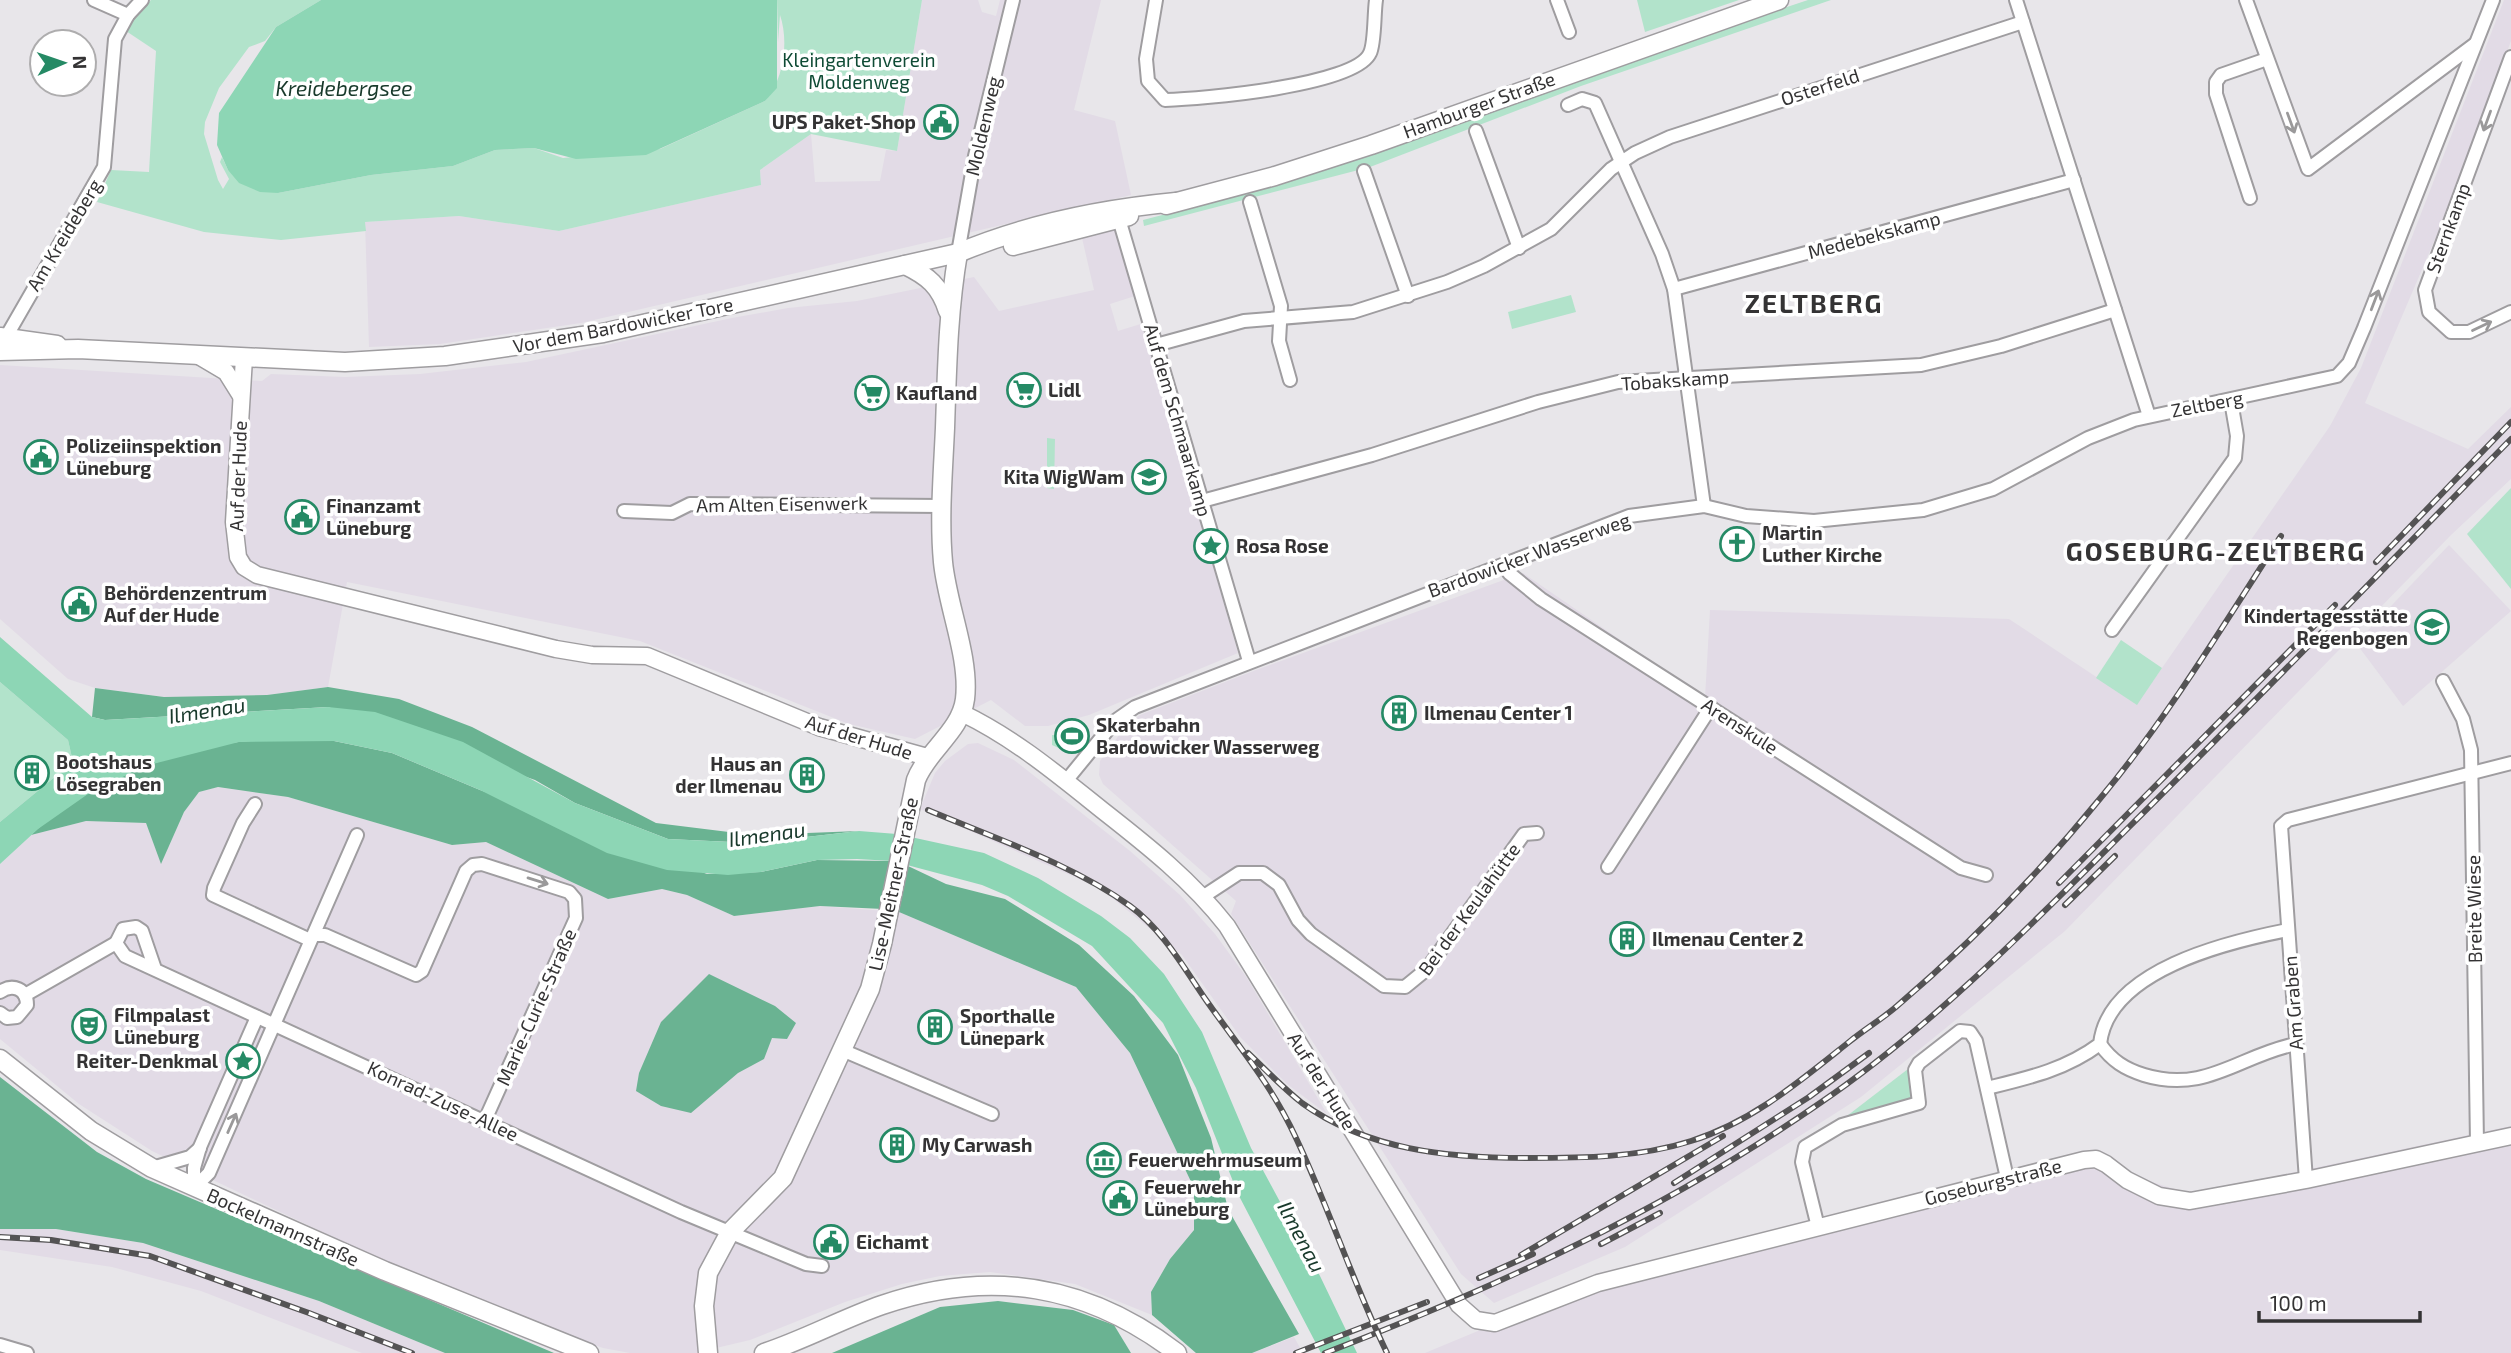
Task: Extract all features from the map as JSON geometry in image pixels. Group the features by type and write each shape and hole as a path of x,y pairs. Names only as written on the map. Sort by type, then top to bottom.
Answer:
{"main road":[{"name":"Hamburger Straße","path":"1176,202 1276,176 1371,145 1779,0"},
{"name":"Vor dem Bardowicker Tore","path":"958,253 992,239 1116,207 1176,202"},
{"name":"Vor dem Bardowicker Tore","path":"1,344 345,362 505,349 603,333 958,253 994,250 1176,202"},
{"path":"958,253 949,313 942,506 946,585 966,684 962,713"},
{"path":"905,265 933,281 943,294 949,313"},
{"name":"Auf der Hude","path":"927,757 962,713"},
{"name":"Lise-Meitner-Straße","path":"708,1353 705,1287 714,1257 730,1232 783,1178 870,989 889,915 916,780 927,757"},
{"name":"Bockelmannstraße","path":"0,1059 91,1131 152,1168 373,1266 589,1353"},
{"path":"764,1353 914,1295 953,1287 996,1286 1039,1289 1096,1304 1121,1315 1177,1353"}],"street":[{"path":"94,0 128,15"},
{"name":"Am Kreideberg","path":"1,344 104,167 112,55 117,34 128,15 142,0"},
{"name":"Moldenweg","path":"958,253 975,156 1013,0"},
{"path":"1156,0 1146,59 1148,81 1165,100 1245,95 1310,80 1361,63 1370,53 1376,0"},
{"path":"1557,0 1569,32"},
{"name":"Zeltberg","path":"2016,0 2149,416 2231,401 2337,376 2349,363 2493,0"},
{"path":"2246,0 2308,169 2476,42"},
{"name":"Osterfeld","path":"1156,345 1223,325 1337,316 1408,296 1483,266 1519,248 1551,229 1621,162 1701,124 2023,22"},
{"name":"Sternkamp","path":"2511,57 2425,290 2429,312 2451,332 2469,332 2511,312"},
{"path":"2250,198 2216,94 2216,82 2221,75 2267,59"},
{"path":"1568,105 1582,99 1595,103 1662,254 1674,289 1704,506"},
{"path":"1476,131 1519,248"},
{"path":"1364,171 1408,296"},
{"name":"Medebekskamp","path":"1674,289 2074,180"},
{"path":"1250,202 1281,306 1279,341 1290,380"},
{"name":"Auf dem Schmaarkamp","path":"1119,219 1249,661"},
{"name":"Tobakskamp","path":"1202,501 1372,455 1567,395 1628,380 1921,365 2001,346 2115,310"},
{"path":"199,356 226,372 242,398"},
{"name":"Auf der Hude","path":"244,358 235,538 244,567 257,575 555,649 592,654 647,656 830,731 927,757"},
{"path":"2112,630 2235,458 2237,436 2231,401"},
{"name":"Bardowicker Wasserweg","path":"1066,781 1115,721 1126,712 1249,661 1629,516 1704,506 1746,516 1814,521 1923,510 1986,492 2088,438 2149,416"},
{"name":"Am Alten Eisenwerk","path":"624,511 672,513 690,503 942,506"},
{"name":"Arenskule","path":"1507,562 1509,573 1541,599 1961,868 1986,875"},
{"name":"Breite Wiese","path":"2443,681 2468,734 2472,771 2477,1143"},
{"path":"1608,867 1711,706"},
{"name":"Auf der Hude","path":"962,713 1016,741 1172,866 1204,896 1227,926 1459,1305 1476,1320"},
{"path":"2472,771 2511,763"},
{"name":"Am Graben","path":"2306,1180 2281,826 2288,820 2472,771"},
{"path":"255,804 243,823 214,895 313,937"},
{"name":"Bei der Keulahütte","path":"1204,896 1239,873 1263,873 1279,885 1298,920 1311,934 1384,986 1405,988 1427,969 1524,834 1537,833"},
{"path":"194,1188 209,1173 358,835"},
{"name":"Marie-Curie-Straße","path":"313,937 325,935 416,975 422,971 466,871 473,865 482,864 569,892 578,908 576,918 485,1120"},
{"path":"25,995 116,943 123,929 136,927 142,931 155,969"},
{"path":"1986,1088 2052,1072 2082,1058 2100,1044 2105,1022 2118,1001 2156,974 2225,944 2288,930"},
{"name":"Konrad-Zuse-Allee","path":"116,943 125,956 730,1232"},
{"path":"0,992 13,987 25,995 27,1005 22,1014 12,1018 0,1013"},
{"path":"194,1188 194,1168 200,1147 257,1017"},
{"path":"1818,1227 1802,1162 1805,1147 1842,1125 1919,1103 1915,1070 1919,1063 1959,1031 1970,1032 1976,1041 2007,1178"},
{"path":"2100,1044 2121,1066 2161,1079 2182,1082 2202,1079 2296,1044"},
{"path":"842,1050 992,1114"},
{"name":"Goseburgstraße","path":"1476,1320 1495,1323 1598,1283 2007,1178 2096,1159 2142,1188 2159,1195 2190,1201 2306,1180 2511,1136"},
{"path":"152,1168 181,1161 200,1147"},
{"path":"730,1232 806,1264 822,1266"},
{"path":"0,1345 27,1353"}],"shaded area":[{"path":"922,0 978,0 982,12 996,16 1000,0 1101,0 1074,110 1115,121 1131,195 581,323 440,344 369,347 365,222 459,216 559,231 761,185 760,170 811,134 815,182 880,181 886,150 897,151"},
{"path":"2504,0 2511,0 2511,41 2438,232 2365,403 2468,449 2511,407 2511,479 2451,535 2065,931 1861,1097 1625,1247 1494,1303 1461,1274 1231,914 1236,901 1103,784 1099,775 1100,761 1125,727 1140,715 1256,670 1523,573 1705,698 1710,610 2009,619 2137,704 2330,426 2361,368"},
{"path":"1117,229 1135,296 1110,304 1118,331 1144,323 1238,653 1089,715 1048,726 1025,726 991,700 915,739 849,724 640,641 347,582 328,687 267,695 164,697 95,688 68,679 0,619 0,365 262,381 271,374 345,377 420,374 526,362 732,318 788,308 857,301 974,277 999,311 1094,290 1082,238"},
{"name":"Kindertagesstätte Regenbogen","path":"2449,545 2511,611 2403,706 2356,643"},
{"path":"328,687 399,699 472,727 656,823 753,835 859,831 753,843 668,839 575,803 535,780 328,707 105,720 92,717 95,688 164,697 267,695"},
{"path":"334,741 392,753 480,790 707,874 761,872 817,860 892,861 883,909 820,906 734,916 687,895 662,889 608,899 486,842 452,845 288,797 218,787 199,792 184,812 161,864 146,823 86,821 31,835 52,817 101,787 127,774 182,754 238,742"},
{"path":"978,743 1014,760 1130,851 1180,895 1215,934 1247,978 1327,1114 1287,1084 1241,1038 1182,955 1100,888 920,809 935,773 945,761 968,744"},
{"path":"217,787 288,797 452,845 486,842 608,899 662,889 687,895 734,916 820,906 899,912 1076,987 1130,1053 1194,1188 1194,1230 1170,1259 1151,1292 1152,1315 1075,1284 990,1272 940,1276 902,1284 845,1302 750,1340 695,1353 630,1353 603,1348 527,1321 375,1257 152,1151 79,1104 0,1039 0,864 31,835 86,821 146,823 161,863 184,812 199,792"},
{"path":"908,866 946,884 1005,899 1079,945 1134,996 1178,1055 1211,1138 1228,1209 1299,1334 1252,1353 1196,1353 1152,1315 1151,1292 1170,1259 1194,1230 1194,1188 1130,1053 1076,987 899,912"},
{"path":"709,974 775,1006 796,1023 787,1039 772,1038 764,1059 738,1073 691,1113 661,1106 636,1091 639,1073 661,1022"},
{"path":"0,1077 97,1152 146,1179 554,1353 445,1353 319,1301 143,1243 56,1229 0,1229"},
{"path":"2511,1126 2511,1353 1425,1353 1622,1271 2102,1152 2134,1177 2192,1194"},
{"path":"0,1229 56,1229 143,1243 319,1301 445,1353 362,1353 201,1291 112,1267 0,1250"},
{"path":"998,1301 1073,1310 1114,1325 1131,1353 832,1353 940,1307"},
{"path":"1294,1337 1303,1353 1252,1353"}],"green space":[{"name":"Kleingartenverein Moldenweg","path":"151,0 321,0 276,27 265,41 249,47 219,88 205,122 204,134 223,189 229,179 220,162 222,157 228,170 278,193 371,175 453,166 495,150 534,148 563,158 660,149 765,101 777,82 783,60 783,25 780,15 778,42 777,0 922,0 897,151 811,134 760,170 761,185 559,231 459,216 365,222 366,231 281,240 204,232 97,202 111,170 149,172 156,51 126,31 138,12"},
{"path":"1637,0 1739,0 1645,32"},
{"path":"1808,0 1831,0 1581,86 1370,167 1144,226 1143,220 1344,164 1660,49"},
{"path":"1571,295 1576,312 1512,329 1508,312"},
{"path":"1047,438 1055,439 1054,489 1047,488"},
{"path":"2511,488 2511,589 2467,534"},
{"path":"2121,640 2162,668 2137,705 2096,678"},
{"path":"0,682 68,740 73,762 0,822"},
{"name":"Skaterbahn Bardowicker Wasserweg","path":"1084,723 1082,737 1073,748 1063,750 1052,745 1052,735 1066,736"},
{"path":"1908,1069 1912,1098 1843,1119"}],"water":[{"name":"Kreidebergsee","path":"321,0 777,0 777,88 765,101 646,155 576,159 534,148 495,150 453,166 371,175 278,193 260,192 239,183 228,170 217,145 219,113 276,27"},
{"path":"0,637 92,717 105,720 328,707 375,712 463,742 575,803 668,839 753,843 859,831 897,834 984,853 1038,878 1101,916 1130,938 1164,974 1202,1032 1251,1148 1320,1276 1357,1353 1321,1353 1238,1194 1196,1088 1163,1023 1092,946 1008,896 982,885 892,861 817,860 761,872 728,875 667,870 607,853 480,790 392,753 334,741 239,742 145,766 88,794 38,829 0,864 0,822 73,762 68,740 0,682"}],"railway":[{"path":"2376,562 2511,422"},
{"path":"1325,1353 1517,1273 1642,1211 1762,1141 1862,1073 1941,1008 2017,938 2223,733 2511,439"},
{"path":"1248,1053 1302,1103 1327,1119 1381,1141 1438,1153 1497,1158 1630,1154 1671,1147 1735,1123 1775,1099 1891,1011 1952,957 2031,878 2080,823 2151,733 2281,536"},
{"path":"2059,883 2335,605"},
{"path":"928,810 1083,877 1142,915 1162,937 1254,1066 1286,1118 1387,1353"},
{"path":"2065,905 2115,856"},
{"path":"1674,1183 1809,1097 1869,1053"},
{"path":"1521,1255 1723,1136"},
{"path":"1601,1244 1660,1213"},
{"path":"0,1237 51,1240 150,1256 412,1353"},
{"path":"1479,1278 1533,1254"},
{"path":"1296,1353 1427,1302"}],"place":[{"name":"UPS Paket-Shop","path":"941,122"},
{"name":"Lidl","path":"1024,390"},
{"name":"Kaufland","path":"872,393"},
{"name":"Polizeiinspektion Lüneburg","path":"41,457"},
{"name":"Kita WigWam","path":"1149,477"},
{"name":"Finanzamt Lüneburg","path":"302,517"},
{"name":"Martin Luther Kirche","path":"1737,544"},
{"name":"Rosa Rose","path":"1211,546"},
{"name":"Behördenzentrum Auf der Hude","path":"79,604"},
{"name":"Kindertagesstätte Regenbogen","path":"2432,627"},
{"name":"Ilmenau Center 1","path":"1399,713"},
{"name":"Skaterbahn Bardowicker Wasserweg","path":"1072,736"},
{"name":"Bootshaus Lösegraben","path":"32,773"},
{"name":"Haus an der Ilmenau","path":"807,775"},
{"name":"Ilmenau Center 2","path":"1627,939"},
{"name":"Filmpalast Lüneburg","path":"89,1026"},
{"name":"Sporthalle Lünepark","path":"935,1027"},
{"name":"Reiter-Denkmal","path":"243,1061"},
{"name":"My Carwash","path":"897,1145"},
{"name":"Feuerwehrmuseum","path":"1104,1160"},
{"name":"Feuerwehr Lüneburg","path":"1120,1198"},
{"name":"Eichamt","path":"831,1242"}],"district":[{"name":"ZELTBERG","path":"1814,304"},
{"name":"GOSEBURG-ZELTBERG","path":"2216,552"}],"water label":[{"name":"Ilmenau","path":"207,711"},
{"name":"Ilmenau","path":"767,835"},
{"name":"Ilmenau","path":"1301,1237"}]}
